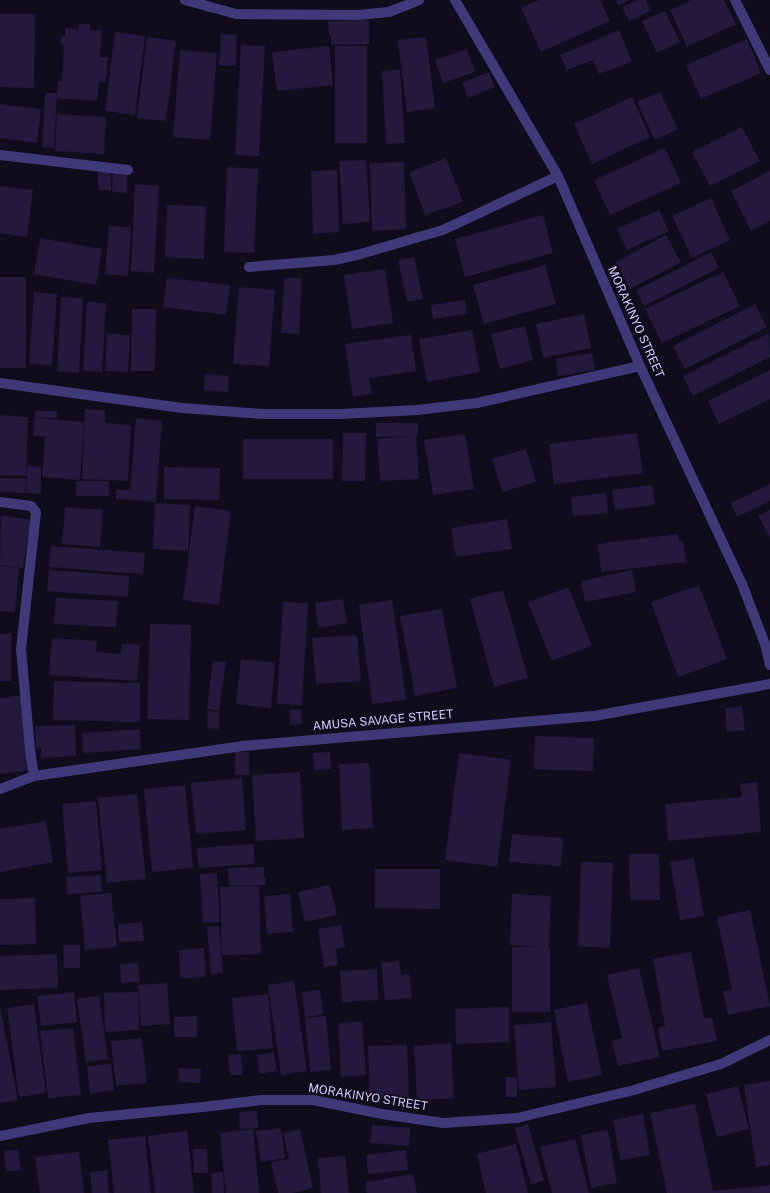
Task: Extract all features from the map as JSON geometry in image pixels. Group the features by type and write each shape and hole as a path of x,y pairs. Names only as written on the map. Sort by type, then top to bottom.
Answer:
{"street":[{"path":"185,0 236,14 358,15 389,12 419,0"},
{"name":"MORAKINYO STREET","path":"455,0 558,176 640,366 742,584 765,644 770,665"},
{"path":"735,0 769,65"},
{"path":"0,155 128,170"},
{"path":"249,267 334,260 357,255 436,232 466,220 558,176"},
{"path":"0,383 182,408 262,414 341,414 417,410 477,403 640,366"},
{"path":"0,502 32,506 36,512 21,649 30,750 34,776"},
{"name":"AMUSA SAVAGE STREET","path":"0,788 34,776 243,746 594,716 770,684"},
{"name":"MORAKINYO STREET","path":"0,1136 89,1118 261,1100 312,1100 382,1114 443,1123 518,1118 634,1090 721,1064 770,1040"}],"building":[{"path":"539,0 600,0 610,21 541,52 521,8"},
{"path":"615,0 629,0 619,6"},
{"path":"638,0 646,0 651,11 629,21 622,7"},
{"path":"691,0 724,0 736,24 687,47 670,10"},
{"path":"665,11 680,42 657,53 642,21"},
{"path":"0,14 35,14 34,88 0,87"},
{"path":"369,20 369,44 331,45 331,35 329,35 328,21"},
{"path":"79,24 90,24 90,30 102,30 100,57 108,57 106,82 99,82 97,101 57,98 58,81 62,81 64,45 61,44 61,36 65,36 65,28 78,29"},
{"path":"619,30 632,61 599,74 593,60 567,70 560,55"},
{"path":"115,32 145,36 135,115 105,111"},
{"path":"221,34 237,35 236,66 219,65"},
{"path":"147,37 176,41 166,121 137,118"},
{"path":"426,37 435,108 407,112 398,40"},
{"path":"747,39 761,73 701,99 686,65"},
{"path":"241,45 265,46 259,156 235,155"},
{"path":"329,46 333,85 277,91 272,52"},
{"path":"335,46 367,46 367,143 335,143"},
{"path":"467,49 475,72 443,83 435,60"},
{"path":"180,50 217,53 210,140 173,137"},
{"path":"400,70 405,143 386,144 382,71"},
{"path":"489,72 495,87 468,98 462,83"},
{"path":"660,92 678,129 655,140 637,102"},
{"path":"45,93 57,93 54,148 42,147"},
{"path":"632,97 650,137 592,164 574,124"},
{"path":"0,104 41,109 37,143 0,138"},
{"path":"57,114 106,117 104,154 55,151"},
{"path":"742,127 760,161 710,186 692,152"},
{"path":"665,148 681,183 610,215 594,180"},
{"path":"446,158 463,202 425,215 409,172"},
{"path":"366,160 370,222 343,224 339,161"},
{"path":"404,162 406,229 372,231 370,163"},
{"path":"227,167 258,169 254,253 224,252"},
{"path":"337,170 339,232 313,234 311,171"},
{"path":"113,171 127,171 127,193 112,192"},
{"path":"770,171 770,221 751,231 731,191"},
{"path":"98,172 111,172 111,190 98,190"},
{"path":"135,184 159,186 154,273 131,271"},
{"path":"0,186 33,190 27,237 0,233"},
{"path":"711,198 730,240 692,258 672,216"},
{"path":"167,205 206,206 204,259 165,257"},
{"path":"659,210 669,231 627,250 617,229"},
{"path":"543,215 553,253 465,277 455,239"},
{"path":"109,226 131,227 128,276 105,274"},
{"path":"666,235 681,262 630,289 616,262"},
{"path":"40,238 102,249 96,285 34,274"},
{"path":"711,252 719,268 644,306 636,290"},
{"path":"414,257 423,299 407,302 398,260"},
{"path":"545,265 556,304 484,324 473,285"},
{"path":"385,269 393,323 352,329 344,275"},
{"path":"723,272 740,306 662,343 645,309"},
{"path":"0,277 26,277 26,368 0,368"},
{"path":"167,278 230,285 226,315 163,307"},
{"path":"284,278 302,278 299,334 281,333"},
{"path":"239,287 275,290 269,366 233,364"},
{"path":"34,292 57,294 52,365 29,364"},
{"path":"61,297 83,298 79,373 57,371"},
{"path":"465,300 467,314 433,319 431,305"},
{"path":"87,302 106,303 102,372 83,371"},
{"path":"755,304 767,327 685,369 673,346"},
{"path":"132,309 156,309 155,371 131,371"},
{"path":"584,314 591,348 543,358 536,324"},
{"path":"525,326 533,360 500,369 491,334"},
{"path":"472,330 480,372 427,382 419,339"},
{"path":"769,333 770,357 693,396 683,376"},
{"path":"107,334 130,335 128,372 105,371"},
{"path":"411,335 416,371 369,378 372,394 353,397 345,344"},
{"path":"592,353 595,370 558,376 556,358"},
{"path":"770,370 770,399 719,424 708,401"},
{"path":"205,374 229,376 228,392 204,390"},
{"path":"85,409 105,410 105,423 131,425 128,481 82,479"},
{"path":"35,411 57,411 57,418 35,418"},
{"path":"0,415 28,417 26,476 0,475"},
{"path":"34,418 84,422 80,480 42,477 45,437 33,436"},
{"path":"136,418 162,421 156,502 116,499 116,489 130,490"},
{"path":"376,423 418,423 418,436 416,436 419,479 380,481 377,439 415,436 376,437"},
{"path":"343,433 366,433 365,481 342,481"},
{"path":"637,433 643,473 554,484 549,444"},
{"path":"465,434 474,489 433,495 424,440"},
{"path":"243,439 333,439 333,479 243,479"},
{"path":"526,449 536,482 502,492 492,459"},
{"path":"27,466 41,467 41,494 26,493"},
{"path":"164,467 220,468 219,500 164,499"},
{"path":"0,478 26,479 25,493 0,492"},
{"path":"76,481 109,481 109,496 76,496"},
{"path":"770,484 770,501 737,517 731,503"},
{"path":"652,485 655,505 615,510 612,490"},
{"path":"606,493 608,513 573,516 571,497"},
{"path":"155,503 190,505 188,551 153,549"},
{"path":"195,506 231,511 219,605 183,600"},
{"path":"65,507 103,510 100,547 62,544"},
{"path":"770,510 770,538 758,516"},
{"path":"1,515 31,520 23,568 0,565"},
{"path":"507,519 512,549 456,557 451,528"},
{"path":"678,534 679,541 683,541 686,562 601,572 598,544"},
{"path":"51,546 145,553 143,574 49,567"},
{"path":"0,566 19,568 15,612 0,611"},
{"path":"49,570 129,576 128,597 47,591"},
{"path":"632,570 636,592 585,602 581,581"},
{"path":"699,585 727,659 678,677 651,602"},
{"path":"568,587 592,645 552,661 528,603"},
{"path":"503,590 528,678 494,687 470,599"},
{"path":"56,598 118,601 116,627 54,624"},
{"path":"343,599 347,623 318,628 315,603"},
{"path":"392,600 406,700 372,704 359,605"},
{"path":"283,602 308,603 302,705 277,704"},
{"path":"442,609 457,688 415,696 400,616"},
{"path":"150,624 191,625 189,720 147,719"},
{"path":"11,633 11,681 0,681 0,634"},
{"path":"357,635 361,681 316,684 312,638"},
{"path":"52,638 97,641 96,652 121,654 122,643 140,645 137,681 49,675"},
{"path":"241,659 275,663 271,708 236,704"},
{"path":"213,661 226,662 219,711 207,709"},
{"path":"54,681 140,683 140,722 53,720"},
{"path":"23,695 33,770 0,774 0,698"},
{"path":"742,706 745,730 727,732 725,708"},
{"path":"301,709 302,724 290,725 289,710"},
{"path":"208,711 219,712 219,729 207,728"},
{"path":"75,725 76,756 41,758 41,748 36,749 35,726"},
{"path":"140,729 141,749 83,753 82,733"},
{"path":"535,736 594,738 593,771 534,769"},
{"path":"235,752 249,752 249,775 235,775"},
{"path":"330,752 331,769 314,770 313,753"},
{"path":"459,753 511,760 497,867 445,860"},
{"path":"369,763 373,828 342,830 339,764"},
{"path":"300,772 304,838 256,841 252,775"},
{"path":"242,778 246,830 196,834 191,783"},
{"path":"757,782 761,832 668,841 665,804 742,797 740,784"},
{"path":"185,785 193,868 152,872 144,789"},
{"path":"137,794 146,879 107,883 98,798"},
{"path":"96,801 102,870 68,873 62,804"},
{"path":"46,821 53,862 0,872 0,829"},
{"path":"512,834 563,838 561,866 509,862"},
{"path":"253,844 255,864 199,868 197,848"},
{"path":"629,854 659,854 660,900 630,900"},
{"path":"694,858 704,916 680,920 670,862"},
{"path":"581,862 613,863 610,948 578,946"},
{"path":"264,867 264,878 266,878 266,885 229,886 228,868"},
{"path":"375,869 440,869 440,909 375,908"},
{"path":"217,873 220,922 203,923 200,874"},
{"path":"101,875 102,892 67,894 66,877"},
{"path":"330,885 337,915 305,922 298,892"},
{"path":"259,886 261,954 222,955 220,887"},
{"path":"111,893 117,947 85,950 80,896"},
{"path":"290,894 293,932 267,934 264,896"},
{"path":"512,894 551,896 549,947 550,1012 512,1012 512,947 543,947 510,945"},
{"path":"35,898 36,944 0,945 0,899"},
{"path":"750,910 770,1006 728,1015 723,991 732,989 717,917"},
{"path":"142,922 144,941 119,942 118,924"},
{"path":"341,925 345,947 336,949 338,965 324,967 318,929"},
{"path":"219,926 223,973 211,974 207,927"},
{"path":"63,945 80,945 80,968 64,968"},
{"path":"204,948 206,977 180,978 179,950"},
{"path":"691,952 704,1018 712,1017 717,1041 662,1051 658,1028 665,1026 653,959"},
{"path":"57,954 58,988 0,990 0,956"},
{"path":"399,961 401,975 409,974 412,998 385,1000 381,963"},
{"path":"138,963 140,982 121,983 120,964"},
{"path":"639,968 660,1057 618,1066 612,1041 622,1038 607,975"},
{"path":"377,969 378,1000 342,1002 340,971"},
{"path":"294,981 307,1071 281,1075 268,985"},
{"path":"167,983 170,1024 141,1026 138,985"},
{"path":"320,990 323,1014 305,1017 302,992"},
{"path":"74,992 77,1022 41,1026 37,996"},
{"path":"138,992 139,1030 105,1032 104,993"},
{"path":"268,994 273,1048 237,1051 232,998"},
{"path":"99,996 108,1059 86,1062 77,999"},
{"path":"587,1003 602,1075 568,1082 554,1010"},
{"path":"34,1004 46,1093 19,1097 7,1008"},
{"path":"0,1006 18,1100 0,1103"},
{"path":"509,1007 509,1042 456,1044 455,1009"},
{"path":"197,1016 197,1037 174,1037 174,1017"},
{"path":"326,1016 331,1070 310,1072 305,1018"},
{"path":"362,1022 366,1075 341,1077 338,1023"},
{"path":"551,1022 556,1087 519,1090 514,1025"},
{"path":"73,1028 81,1095 48,1098 40,1031"},
{"path":"142,1038 147,1083 116,1086 111,1041"},
{"path":"451,1043 454,1098 417,1100 414,1046"},
{"path":"407,1045 409,1098 370,1099 368,1046"},
{"path":"274,1052 277,1071 259,1074 257,1055"},
{"path":"241,1054 243,1075 230,1075 228,1055"},
{"path":"111,1064 114,1090 90,1094 87,1066"},
{"path":"179,1068 201,1069 200,1083 178,1082"},
{"path":"506,1077 517,1077 517,1097 506,1097"},
{"path":"770,1081 770,1165 756,1167 744,1085"},
{"path":"738,1086 749,1129 717,1137 706,1094"},
{"path":"695,1104 713,1191 770,1185 770,1193 667,1193 650,1113"},
{"path":"257,1111 258,1128 240,1129 239,1112"},
{"path":"643,1114 650,1155 620,1160 613,1120"},
{"path":"528,1124 544,1181 531,1184 515,1128"},
{"path":"372,1125 410,1128 409,1146 370,1143"},
{"path":"281,1128 285,1158 261,1162 256,1131"},
{"path":"253,1129 259,1193 226,1193 220,1133"},
{"path":"300,1129 313,1188 292,1193 278,1193 271,1162 289,1159 283,1133"},
{"path":"608,1130 617,1183 591,1188 581,1135"},
{"path":"187,1131 194,1193 155,1193 148,1136"},
{"path":"145,1136 151,1193 114,1193 108,1140"},
{"path":"575,1139 589,1193 552,1193 540,1147"},
{"path":"516,1144 528,1193 486,1193 477,1154"},
{"path":"193,1149 207,1149 208,1173 194,1173"},
{"path":"18,1150 21,1170 6,1172 4,1151"},
{"path":"406,1150 408,1170 368,1174 366,1155"},
{"path":"79,1152 84,1193 40,1193 35,1157"},
{"path":"345,1156 349,1193 321,1193 318,1158"},
{"path":"107,1170 109,1193 92,1193 90,1172"},
{"path":"223,1172 224,1193 212,1193 211,1173"},
{"path":"413,1174 417,1193 367,1193 366,1182"}]}
